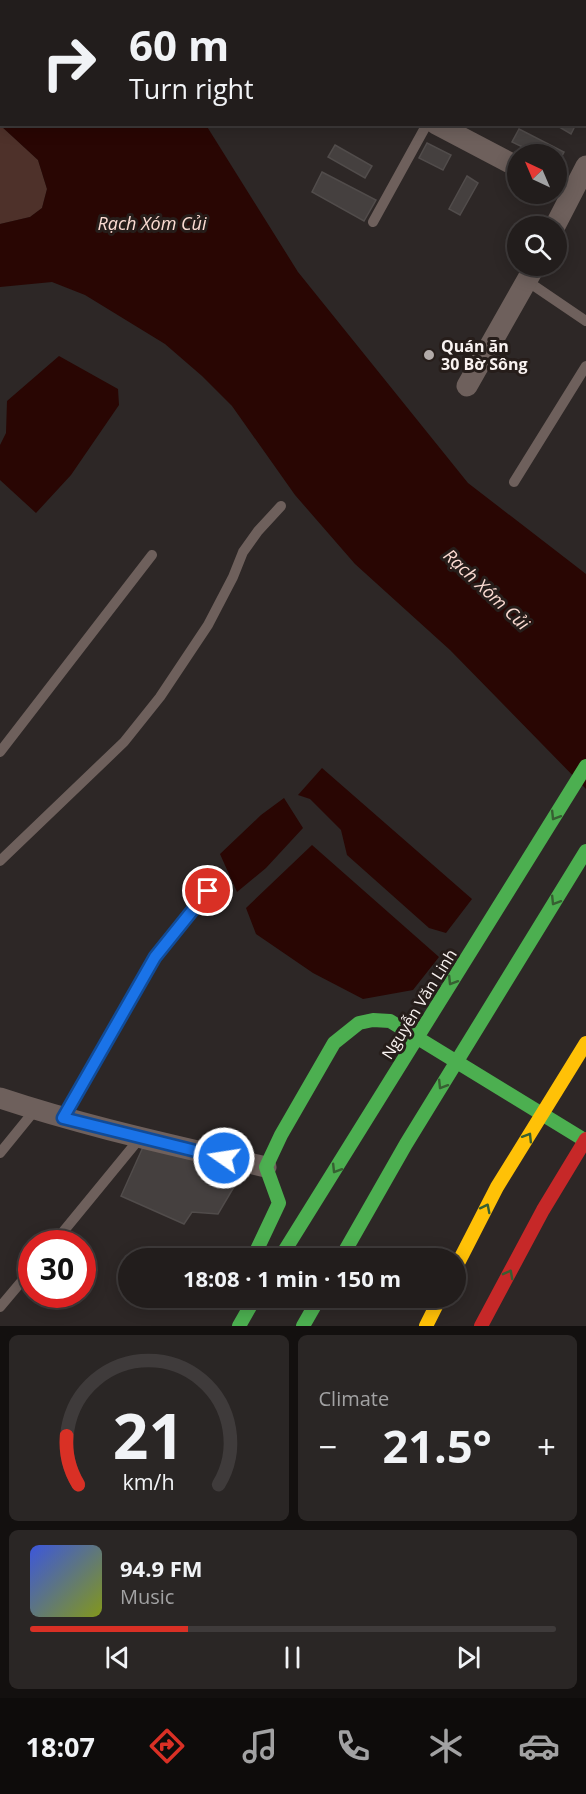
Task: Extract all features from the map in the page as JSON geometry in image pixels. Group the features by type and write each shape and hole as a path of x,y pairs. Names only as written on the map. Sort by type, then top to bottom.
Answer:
{"main road":[{"name":"Nguyễn Văn Linh","path":"286,1248 586,766"},
{"path":"347,1248 405,1144 586,851"},
{"path":"258,1248 279,1203 266,1167 281,1135 334,1043 346,1031 361,1022 375,1018 390,1021 586,1140 543,1210 481,1326"},
{"path":"466,1248 497,1187 586,1043"},
{"path":"239,1326 249,1308"},
{"path":"303,1326 313,1308"},
{"path":"426,1326 435,1308"}],"street":[{"path":"440,126 507,161"},
{"path":"567,188 586,166"},
{"path":"467,386 529,276"},
{"path":"0,1098 35,1110 140,1138 266,1167"}],"lane":[{"path":"372,222 426,126"},
{"path":"534,276 586,321"},
{"path":"514,482 586,366"},
{"path":"0,861 124,742 160,697 208,625 243,552 258,531 281,506"},
{"path":"0,752 152,555"},
{"path":"63,1118 155,957 208,891"},
{"path":"0,1153 35,1110"},
{"path":"64,1230 140,1138"},
{"path":"0,1307 18,1286"}],"shaded area":[{"path":"1,126 38,160 47,189 42,208 30,217 0,224"}],"water":[{"name":"Rạch Xóm Củi","path":"1,126 207,126 298,272 468,483 586,574 586,789 450,650 355,564 295,495 232,406 165,344 85,295 52,282 0,287 0,224 30,217 42,208 47,189 38,160"},
{"path":"59,356 118,389 119,405 71,475 36,513 0,480 0,445 6,433 7,401"},
{"path":"322,768 472,899 446,933 429,928 347,855 341,830 310,799 298,795"},
{"path":"284,798 303,828 266,868 237,892 220,854 261,815"},
{"path":"312,845 439,957 413,990 363,999 313,973 256,934 246,908"}],"building":[{"path":"557,126 575,126 571,134"},
{"path":"519,129 548,144 516,144 512,142"},
{"path":"427,143 451,155 443,170 419,158"},
{"path":"335,145 372,166 365,178 328,157"},
{"path":"322,172 376,200 364,221 312,192"},
{"path":"467,176 478,183 460,215 449,209"},
{"path":"143,1147 244,1170 218,1214 192,1212 184,1224 121,1196"}],"traffic: fast":[{"path":"286,1248 586,766"},
{"path":"347,1248 406,1144 586,851"},
{"path":"258,1248 279,1203 266,1167 281,1135 334,1043 359,1023 373,1020 390,1021 586,1141"},
{"path":"239,1326 249,1308"},
{"path":"303,1326 313,1308"}],"traffic: slow":[{"path":"466,1248 497,1187 586,1043"},
{"path":"426,1326 435,1308"}],"traffic: jam":[{"path":"481,1326 543,1210 586,1139"}],"place":[{"name":"Quán ăn 30 Bờ Sông","path":"429,355"}],"route":[{"path":"208,891 155,957 63,1118 224,1158"}]}
